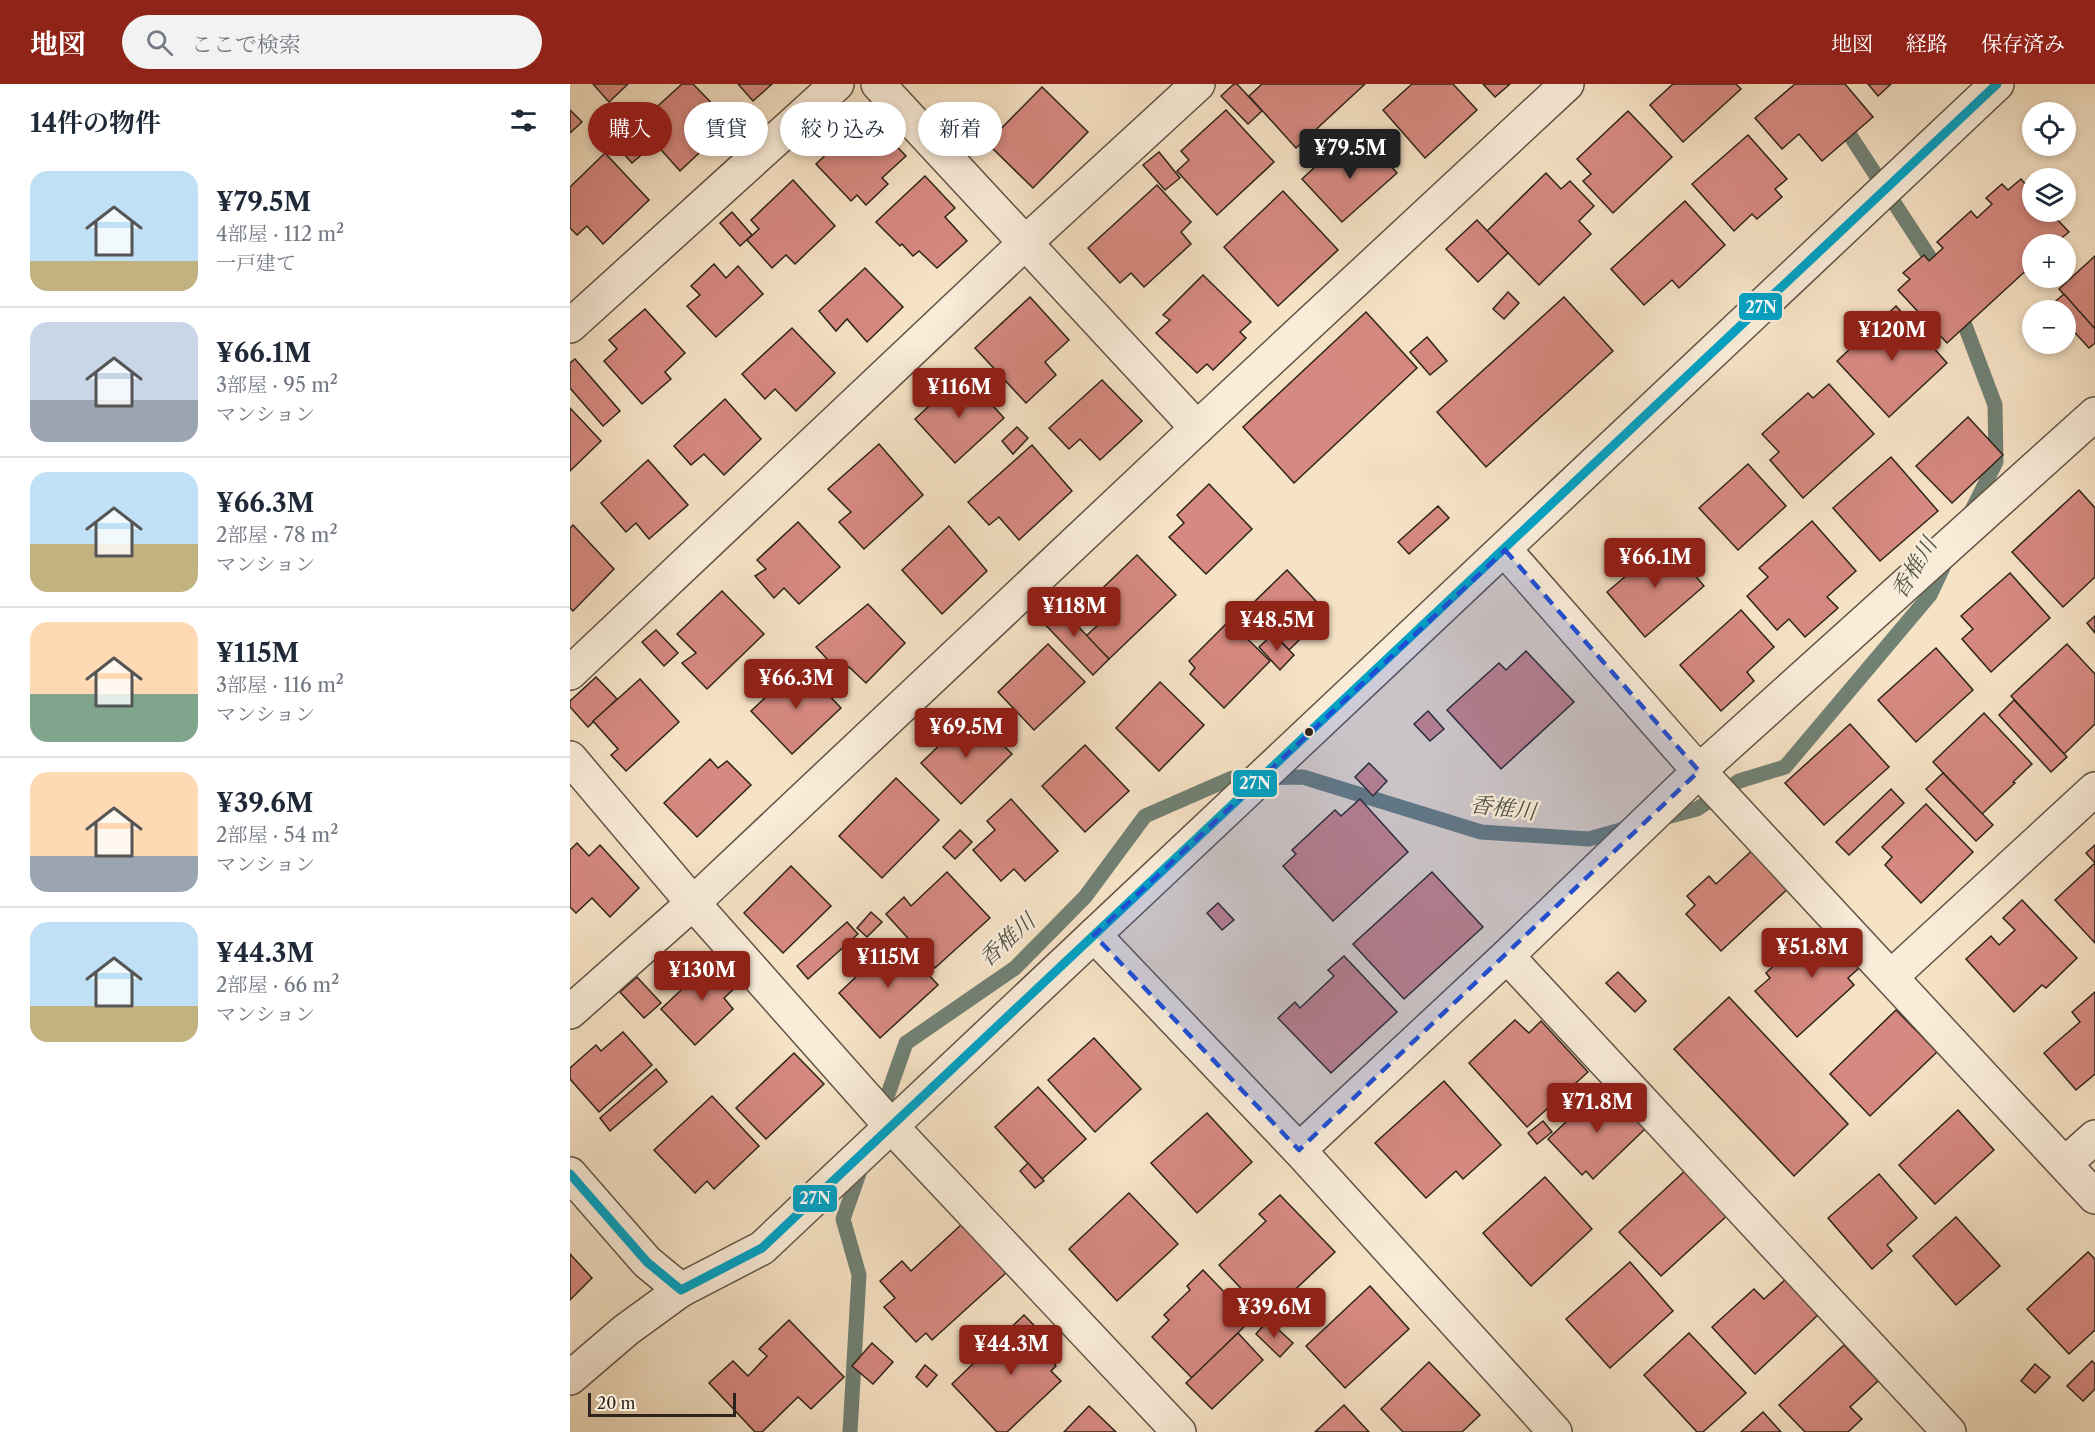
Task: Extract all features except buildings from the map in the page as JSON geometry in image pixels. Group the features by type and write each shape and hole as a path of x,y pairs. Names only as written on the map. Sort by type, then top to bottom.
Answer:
{"street":[{"path":"570,326 837,84"},
{"path":"878,84 1197,428"},
{"path":"570,673 1025,243 1198,84"},
{"path":"570,1012 693,903 1197,428 1567,84"},
{"path":"570,1378 626,1330 681,1290 762,1248 1997,84"},
{"path":"1299,1150 1507,956 1699,771 2095,414"},
{"path":"1505,550 1699,771 2095,1197"},
{"path":"570,758 693,903 891,1126 1179,1432"},
{"path":"1892,976 2095,789"},
{"path":"1094,936 1299,1150 1542,1427"},
{"path":"1507,956 1948,1432"},
{"path":"2066,1164 2095,1137"},
{"path":"570,1174 647,1262 681,1290"}],"highlighted area":[{"path":"1505,550 1699,771 1299,1150 1094,935"}],"waterway":[{"name":"香椎川","path":"1840,120 1934,264 1940,262 1943,268"},
{"name":"香椎川","path":"1958,307 1995,405 1996,462 1970,514"},
{"name":"香椎川","path":"1659,819 1697,809 1739,781 1785,767 1930,595 1947,559"},
{"name":"香椎川","path":"881,1114 906,1043 1015,968 1085,897 1145,816 1232,778 1303,777 1481,832 1589,839 1631,827"},
{"name":"香椎川","path":"850,1432 859,1275 843,1219 863,1162"}],"transit line":[{"name":"27N","path":"570,1174 647,1262 681,1290 762,1248 1997,84"}]}
